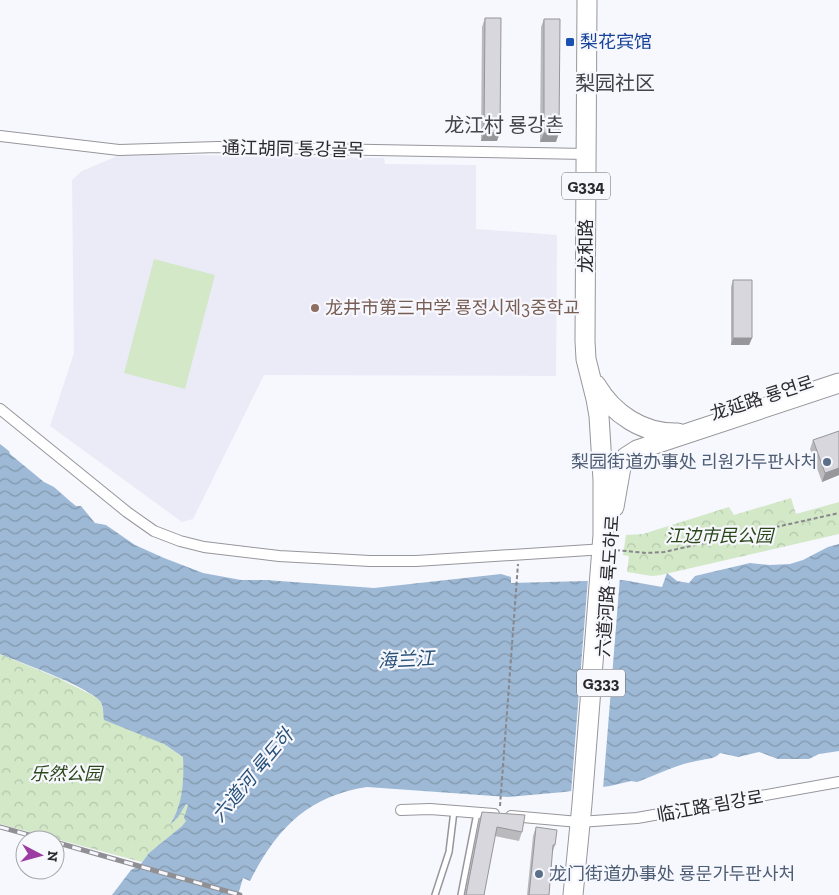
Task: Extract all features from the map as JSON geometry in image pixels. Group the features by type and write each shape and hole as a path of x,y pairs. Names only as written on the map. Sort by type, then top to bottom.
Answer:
{"highway":[{"name":"龙和路","path":"587,0 585,327 586,350 594,369"},
{"name":"龙和路","path":"594,369 597,343 600,0"},
{"name":"龙延路 룡연로","path":"594,369 604,397 624,416 641,426 655,431 686,427 839,383"},
{"name":"龙延路 룡연로","path":"594,369 621,399 634,410 686,427"},
{"name":"六道河路 륙도하로","path":"594,369 603,480 606,556"},
{"name":"龙延路 룡연로","path":"614,507 621,467 626,458 637,450 706,417 839,373"},
{"name":"六道河路 륙도하로","path":"582,895 585,813 606,556 614,507 611,494 611,462 604,397"},
{"path":"603,480 611,462 623,449 655,431"},
{"name":"六道河路 륙도하로","path":"573,895 585,813"}],"street":[{"name":"通江胡同 통강골목","path":"0,136 119,150 218,147 586,154"},
{"path":"0,409 127,512 154,531 180,541 204,547 279,556 370,561 416,561 518,554 606,556"},
{"name":"临江路 림강로","path":"401,810 430,809 476,813 661,815 839,782"}],"lane":[{"path":"435,895 449,852 454,811"},
{"path":"461,895 476,813"}],"path":[{"path":"606,556 664,552 839,513"},
{"path":"501,798 518,554"}],"shaded area":[{"name":"龙井市第三中学 룡정시제3중학교","path":"122,154 384,158 385,164 476,165 476,229 557,235 556,376 264,375 193,519 182,522 50,426 74,353 72,180 82,171"}],"green space":[{"path":"154,259 215,275 185,389 124,373"},
{"name":"江边市民公园","path":"791,498 796,514 839,502 839,534 661,575 652,576 627,572 629,556 623,555 626,535 643,534 729,507 734,515"},
{"name":"乐然公园","path":"0,654 58,678 94,696 100,701 103,709 183,757 181,799 172,823 185,804 188,805 186,821 149,853 142,862 65,841 65,830 22,830 0,824"}],"water":[{"path":"0,444 44,482 54,487 76,506 81,506 95,523 106,525 135,545 164,558 203,573 241,580 266,580 374,588 501,574 511,577 511,583 623,580 662,587 667,573 677,581 689,583 695,576 750,563 790,564 839,544 839,751 819,754 809,759 778,759 759,752 738,757 720,753 714,757 677,766 637,782 631,781 610,786 564,792 508,797 367,787 327,798 310,807 296,818 271,846 250,881 243,878 238,895 112,895 131,870 140,865 149,853 186,821 184,818 188,805 186,804 178,817 170,825 178,809 182,793 183,757 164,744 104,720 100,701 83,689 0,654"}],"pier":[{"path":"620,577 603,789 571,793 588,578"}],"building":[{"path":"485,18 501,18 500,133 484,132"},
{"path":"544,19 560,19 559,133 544,133"},
{"path":"733,280 752,280 752,338 733,338"},
{"name":"梨园街道办事处 리원가두판사처","path":"839,431 839,468 825,473 813,440"},
{"path":"482,812 525,815 522,832 497,827 484,895 466,895"},
{"name":"龙门街道办事处 룡문가두판사처","path":"536,827 557,830 555,845 553,845 549,895 529,895"}],"railway":[{"path":"0,827 15,831"},
{"path":"65,845 240,895"}],"place":[{"name":"梨花宾馆","path":"570,42"},
{"name":"龙井市第三中学 룡정시제3중학교","path":"315,308"},
{"name":"梨园街道办事处 리원가두판사처","path":"827,462"},
{"name":"龙门街道办事处 룡문가두판사처","path":"539,874"}],"district":[{"name":"梨园社区","path":"615,83"},
{"name":"龙江村 룡강촌","path":"504,125"}],"water label":[{"name":"海兰江","path":"406,659"},
{"name":"六道河 륙도하","path":"252,775"}]}
